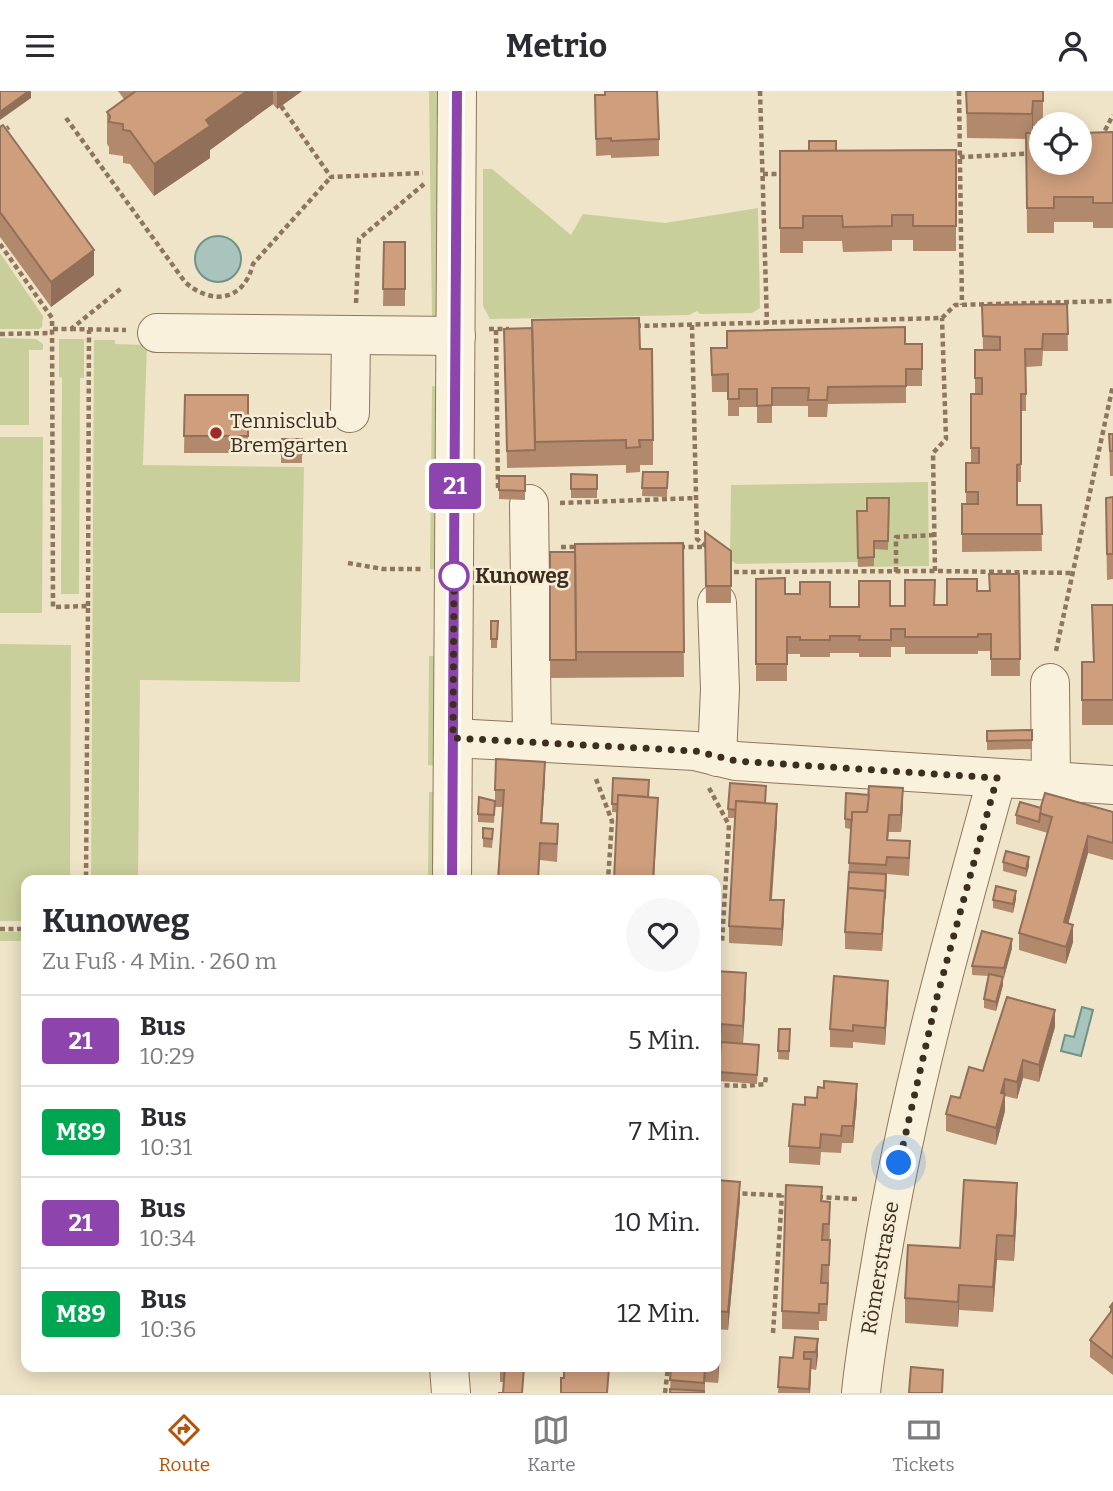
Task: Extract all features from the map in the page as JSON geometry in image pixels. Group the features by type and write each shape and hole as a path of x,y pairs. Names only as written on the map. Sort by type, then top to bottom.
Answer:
{"street":[{"path":"452,875 457,91"},
{"path":"140,331 348,335 456,333"},
{"path":"346,392 348,335"},
{"path":"529,504 532,742"},
{"path":"713,756 730,582"},
{"path":"1049,683 1051,781"},
{"path":"453,738 695,751 736,761 1113,785"},
{"name":"Römerstrasse","path":"861,1393 890,1201 937,997 997,778"},
{"path":"449,1372 450,1393"}],"path":[{"path":"760,91 767,324"},
{"path":"959,91 962,305"},
{"path":"281,106 331,177"},
{"path":"1101,144 1103,131 1113,115"},
{"path":"66,118 186,282 192,288 210,296 235,293 244,287 253,264 331,177 424,173"},
{"path":"0,133 9,127"},
{"path":"943,165 962,157 1029,154"},
{"path":"763,174 789,173"},
{"path":"348,335 356,306 359,239 425,183"},
{"path":"0,244 52,318 53,607 88,606"},
{"path":"71,329 124,287"},
{"path":"627,327 942,318 956,305 1113,301"},
{"path":"935,571 933,453 946,439 942,318"},
{"path":"692,325 697,539 716,554"},
{"path":"0,334 71,329 140,331"},
{"path":"456,333 523,329"},
{"path":"86,875 89,330"},
{"path":"496,330 498,505 696,498"},
{"path":"1049,683 1113,386"},
{"path":"895,572 895,537 934,535"},
{"path":"529,547 584,547"},
{"path":"680,547 707,547"},
{"path":"348,563 383,569 424,569"},
{"path":"730,582 895,572 1071,573"},
{"path":"598,746 596,778 612,821 608,875"},
{"path":"713,756 709,788 729,825 722,943"},
{"path":"0,929 21,929"},
{"path":"721,1085 765,1084 766,1075"},
{"path":"729,1192 796,1196"},
{"path":"773,1333 782,1195"},
{"path":"809,1197 890,1201"},
{"path":"665,1393 667,1372"}],"green space":[{"path":"429,91 444,91 444,319 432,319"},
{"path":"483,169 492,169 571,235 583,214 665,223 758,208 760,308 752,313 700,314 697,311 689,315 490,319 483,306"},
{"path":"0,253 43,316 42,327 39,329 0,329"},
{"path":"0,338 36,339 43,344 43,350 29,350 29,425 0,425"},
{"path":"59,339 84,339 84,378 80,378 79,594 61,594 62,378 59,377"},
{"path":"94,340 115,340 115,344 147,345 143,465 304,467 300,682 140,680 138,875 91,875"},
{"path":"432,386 442,387 441,570 430,569"},
{"path":"0,437 43,437 42,613 0,613"},
{"path":"928,482 929,566 858,567 857,562 736,564 730,559 731,485"},
{"path":"0,644 71,645 70,875 21,875 21,921 0,921"},
{"path":"429,656 440,656 440,766 428,765"},
{"path":"429,792 439,792 438,875 428,875"},
{"path":"0,932 21,932 21,941 0,941"}],"water":[{"path":"218,236 235,242 241,259 235,276 218,282 201,276 195,259 201,242"},
{"path":"1082,1007 1093,1010 1081,1056 1061,1051 1065,1035 1074,1037"}],"building":[{"path":"0,91 29,91 0,112"},
{"path":"136,91 247,91 206,120 210,126 154,164 130,131 123,130 123,124 109,122 110,116 107,112"},
{"path":"605,91 657,91 659,139 596,139 595,95 605,95"},
{"path":"966,91 1043,91 1043,101 1033,101 1032,112 1029,114 967,113"},
{"path":"3,125 94,250 51,282 0,212 0,127"},
{"path":"1113,132 1113,203 1093,203 1093,197 1054,197 1054,208 1027,208 1026,133 1029,133 1029,175 1092,175 1092,133"},
{"path":"809,141 836,141 836,151 809,151"},
{"path":"956,150 956,226 913,226 913,215 892,215 892,226 843,227 842,216 803,216 803,228 780,228 780,151"},
{"path":"384,242 405,242 405,289 383,289"},
{"path":"1067,304 1068,334 1043,334 1042,349 1025,349 1026,394 1021,394 1021,464 1017,465 1017,505 1041,505 1042,534 962,534 962,504 978,504 978,492 966,492 966,463 979,463 979,448 971,448 971,394 982,394 982,378 975,378 975,350 1000,350 1000,337 983,336 982,305"},
{"path":"639,318 640,349 652,349 653,440 639,440 640,447 626,448 626,440 535,442 532,320"},
{"path":"905,327 905,344 922,344 922,369 906,369 906,386 828,387 827,400 808,400 809,388 772,388 772,405 757,406 757,389 739,389 739,399 728,399 728,374 712,375 711,348 727,348 727,331"},
{"path":"532,328 535,450 507,451 504,329"},
{"path":"185,395 248,395 248,436 184,436"},
{"path":"1109,434 1113,434 1113,451 1110,451"},
{"path":"282,439 302,439 302,454 281,454"},
{"path":"643,472 668,472 667,488 642,488"},
{"path":"571,474 597,475 597,489 571,489"},
{"path":"499,476 525,476 525,491 499,490"},
{"path":"1113,497 1113,554 1107,554 1106,498"},
{"path":"867,498 889,498 888,541 874,541 874,557 858,558 857,511 867,511"},
{"path":"705,532 731,551 731,586 706,586"},
{"path":"683,543 684,652 576,652 575,544"},
{"path":"550,552 575,552 576,660 550,660"},
{"path":"989,574 1019,574 1020,659 991,659 991,634 978,634 978,637 905,637 905,629 891,629 891,640 859,640 860,636 830,636 830,640 787,637 787,664 756,664 756,579 785,578 785,594 800,594 800,582 830,582 830,607 859,607 859,581 890,581 890,606 905,606 905,580 935,580 934,605 947,605 947,579 977,579 977,591 990,591"},
{"path":"1092,605 1113,605 1113,700 1082,700 1082,662 1094,662"},
{"path":"491,621 498,621 497,639 491,639"},
{"path":"1032,730 1032,740 987,741 987,731"},
{"path":"496,759 545,762 541,823 558,824 557,844 540,843 538,875 498,875 504,790 495,790"},
{"path":"613,778 649,780 648,797 618,795 618,804 612,804"},
{"path":"730,783 766,786 765,803 736,801 736,810 728,809"},
{"path":"869,786 903,788 901,815 889,815 887,840 910,841 909,858 887,857 886,865 849,863 852,812 867,812"},
{"path":"846,793 869,795 867,812 852,812 852,820 845,819"},
{"path":"1045,793 1113,812 1113,843 1088,836 1064,922 1073,925 1066,947 1019,933 1052,817 1039,813"},
{"path":"618,795 658,798 653,875 614,875"},
{"path":"479,797 495,801 494,815 478,814"},
{"path":"736,801 777,804 770,900 784,900 782,929 729,926"},
{"path":"1020,802 1041,808 1039,822 1016,815"},
{"path":"483,828 493,829 492,839 483,838"},
{"path":"1006,851 1029,857 1026,869 1003,862"},
{"path":"849,872 886,874 885,899 885,891 848,888"},
{"path":"996,886 1016,891 1013,904 993,900"},
{"path":"848,888 885,891 882,934 845,932"},
{"path":"982,931 1012,939 1004,968 972,966"},
{"path":"721,971 746,973 743,1026 721,1024"},
{"path":"989,974 1003,977 996,1002 984,999"},
{"path":"834,976 888,981 885,1028 853,1025 853,1031 830,1029"},
{"path":"1007,997 1055,1010 1039,1065 1023,1060 1017,1082 1005,1079 1001,1093 1005,1094 996,1128 946,1114 951,1096 960,1098 969,1067 983,1071"},
{"path":"779,1029 790,1029 789,1051 778,1051"},
{"path":"721,1042 759,1045 757,1075 721,1072"},
{"path":"824,1081 857,1084 853,1126 842,1126 841,1136 821,1134 820,1148 789,1146 793,1104 805,1105 805,1097 817,1098 818,1087 824,1088"},
{"path":"721,1180 740,1182 728,1312 721,1311"},
{"path":"964,1180 1017,1183 1014,1236 997,1235 993,1287 959,1285 958,1302 905,1298 908,1245 960,1248"},
{"path":"786,1185 822,1187 821,1201 830,1202 829,1224 823,1224 822,1240 830,1240 829,1265 822,1265 821,1283 828,1283 827,1304 819,1304 819,1313 782,1311"},
{"path":"1113,1309 1113,1358 1090,1340"},
{"path":"795,1337 818,1339 816,1352 804,1352 804,1359 811,1359 809,1389 778,1387 780,1357 793,1358"},
{"path":"911,1367 943,1370 942,1393 909,1393"},
{"path":"505,1372 524,1372 522,1393 503,1393"},
{"path":"564,1372 609,1372 607,1393 561,1393 561,1378 564,1378"},
{"path":"671,1372 705,1372 704,1383 670,1380"},
{"path":"670,1389 704,1391 704,1393 670,1393"}],"bus line":[{"name":"21","path":"452,875 457,91"}],"place":[{"name":"Tennisclub Bremgarten","path":"216,433"},
{"name":"Kunoweg","path":"454,576"}],"route":[{"path":"454,576 454,571 453,738 695,751 736,761 997,778 937,997 899,1163"}]}
